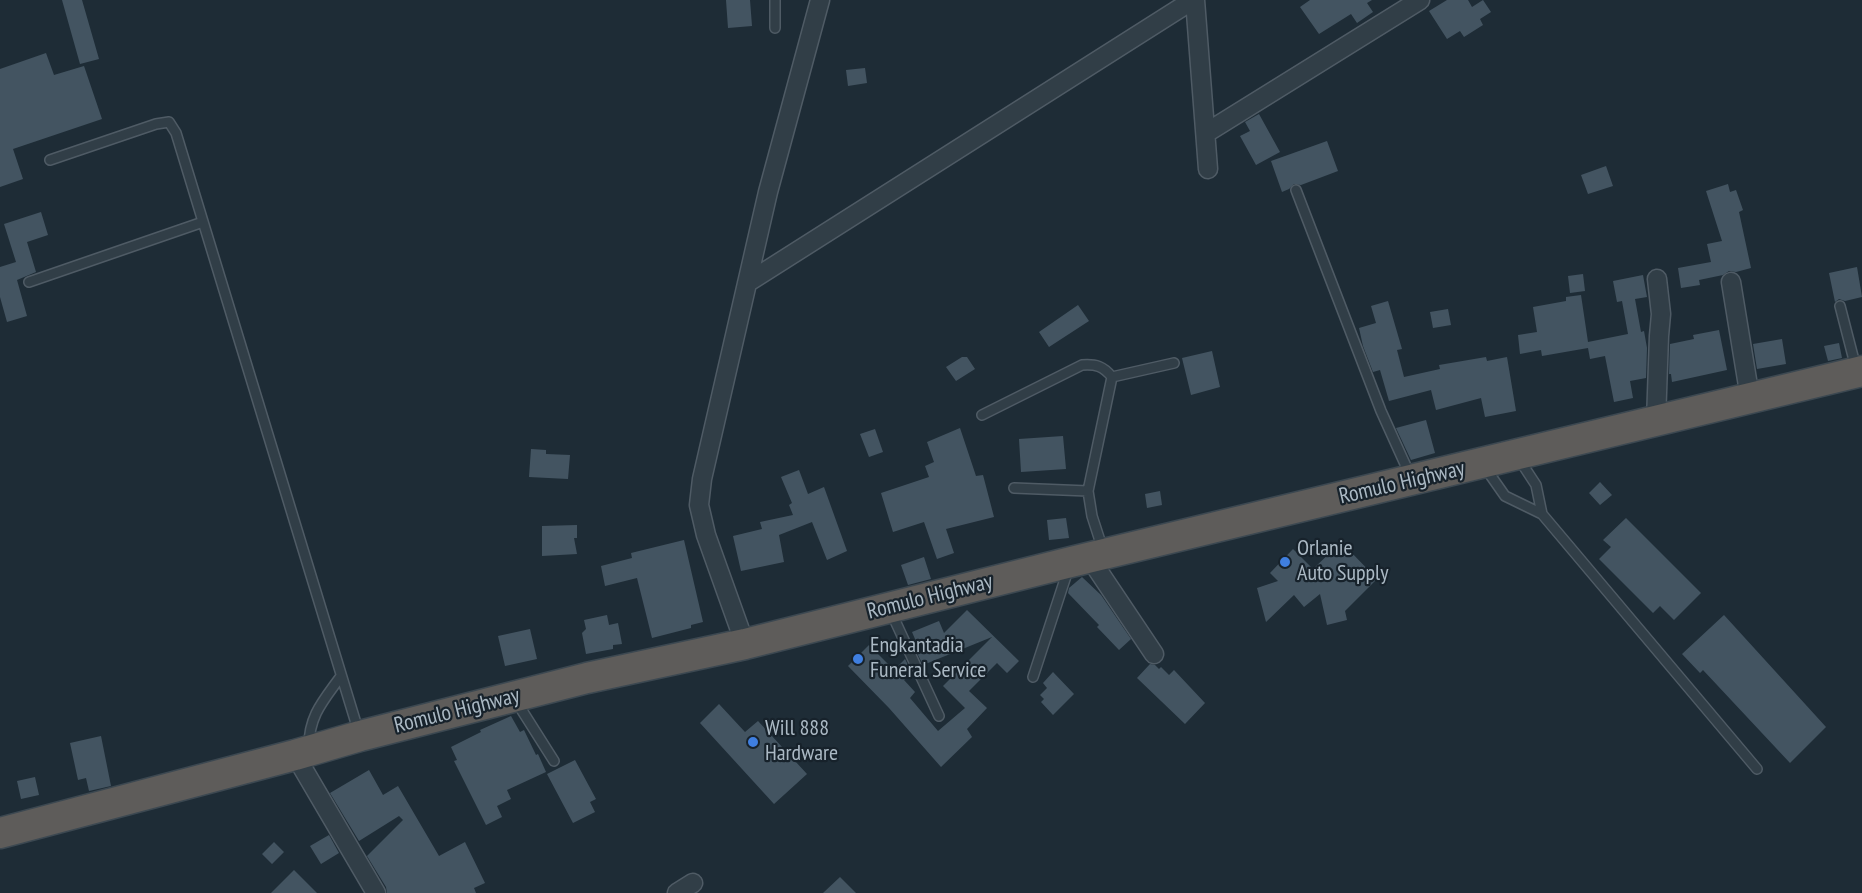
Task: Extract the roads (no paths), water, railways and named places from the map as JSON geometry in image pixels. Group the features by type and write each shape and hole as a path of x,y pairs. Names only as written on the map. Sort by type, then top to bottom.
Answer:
{"highway":[{"name":"Romulo Highway","path":"0,833 513,696 745,644 1088,558 1859,372"}],"street":[{"path":"745,644 706,535 699,505 702,479 768,192 820,0"},
{"path":"747,283 1194,0 1208,169"},
{"path":"1206,134 1420,0"},
{"path":"1656,421 1661,324 1657,279"},
{"path":"1731,282 1750,399"},
{"path":"1088,558 1154,654"},
{"path":"302,753 376,893"},
{"path":"677,893 693,883"}],"lane":[{"path":"776,0 776,28"},
{"path":"50,160 156,124 169,122 176,133 360,736"},
{"path":"1296,190 1381,411 1413,480"},
{"path":"29,282 203,222"},
{"path":"1840,306 1859,372"},
{"path":"1112,377 1174,363"},
{"path":"982,415 1082,365 1093,364 1104,368 1112,377"},
{"path":"1033,677 1088,558 1092,516 1088,491 1112,377"},
{"path":"1516,456 1536,485 1542,514"},
{"path":"1483,464 1505,496 1542,514 1757,770"},
{"path":"1014,488 1088,491"},
{"path":"889,608 939,716"},
{"path":"302,753 313,719 341,676"},
{"path":"513,696 554,761"}],"place":[{"name":"Orlanie Auto Supply","path":"1285,562"},
{"name":"Engkantadia Funeral Service","path":"858,659"},
{"name":"Will 888 Hardware","path":"753,742"}]}
